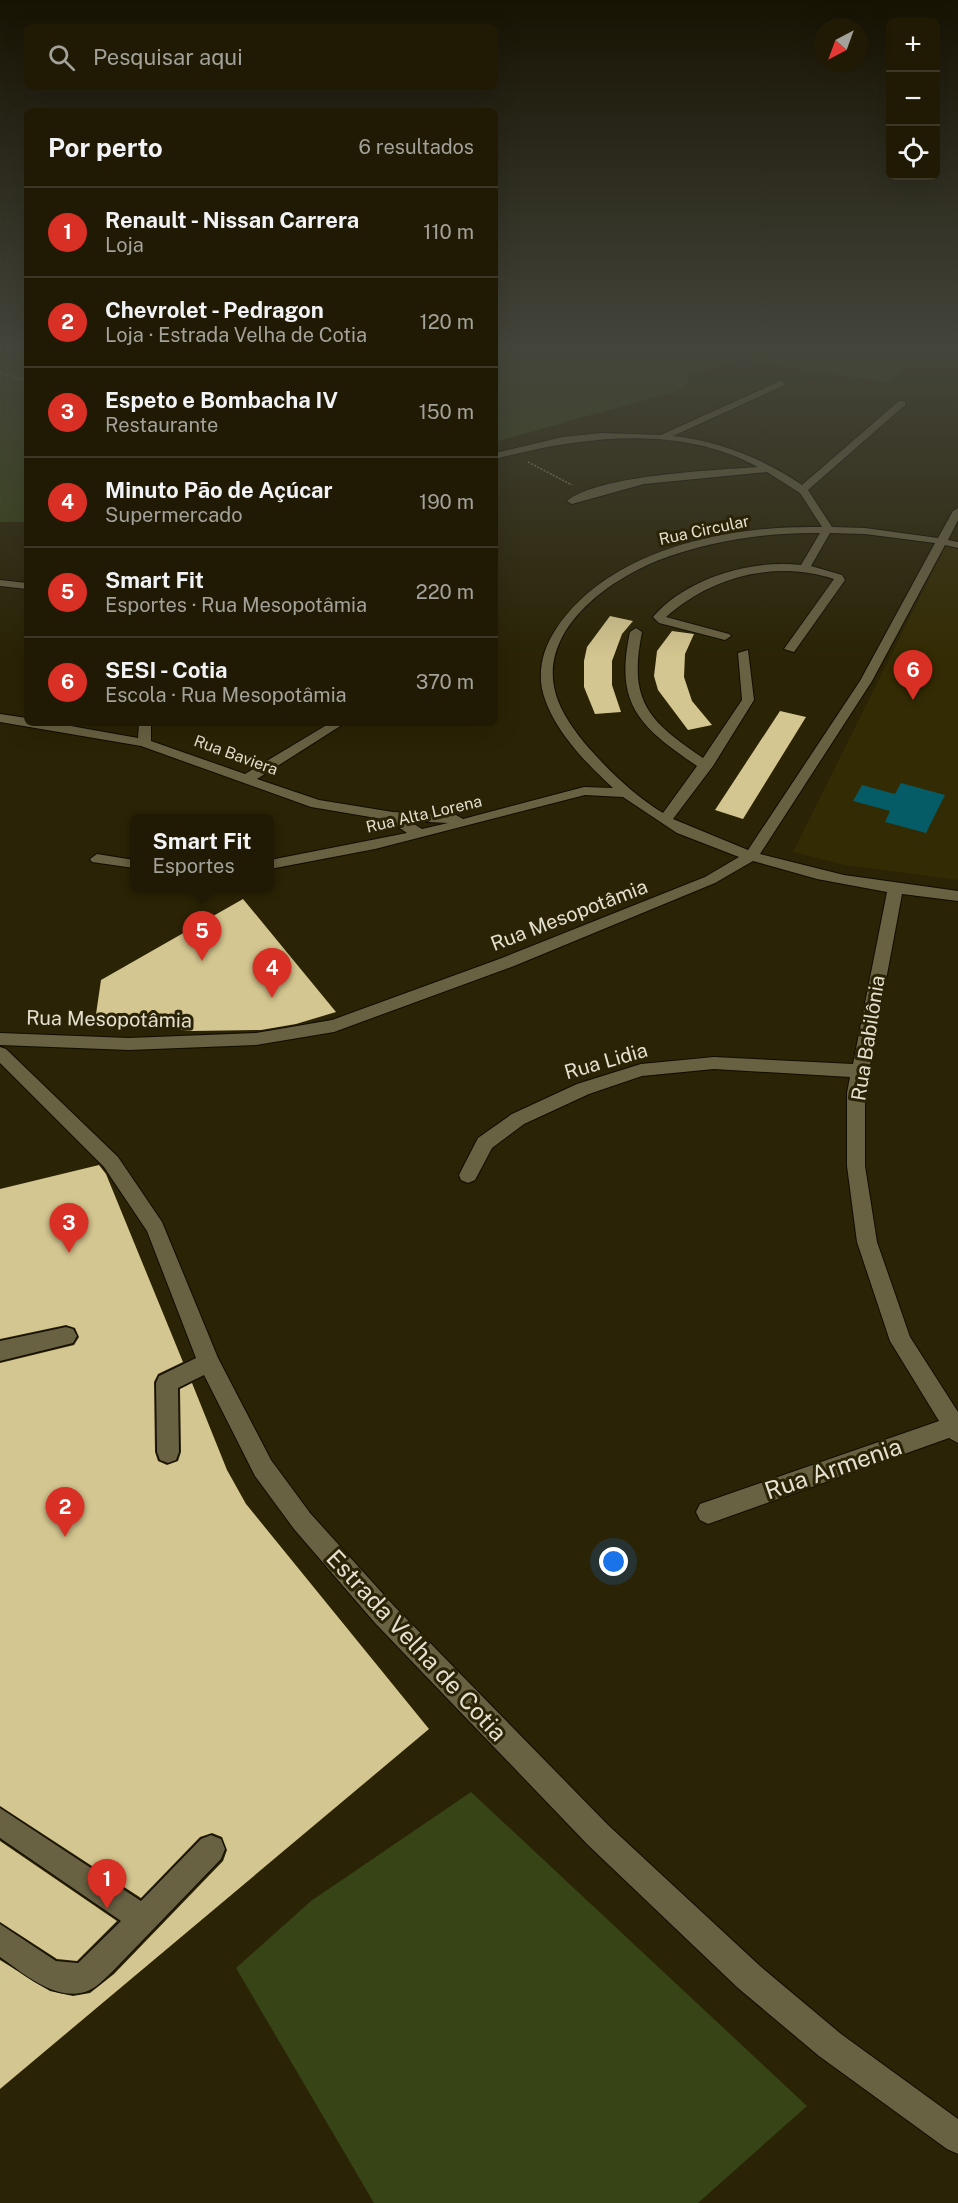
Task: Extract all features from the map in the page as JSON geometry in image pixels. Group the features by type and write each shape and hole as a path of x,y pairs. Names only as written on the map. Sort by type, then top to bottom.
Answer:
{"street":[{"path":"735,453 771,469 802,490 828,529 805,567"},
{"path":"802,490 845,453"},
{"path":"572,501 589,494 670,476 771,469"},
{"name":"Rua Mesopotâmia","path":"0,1039 129,1044 256,1040 334,1026 508,962 710,880 751,856 866,681 950,543 958,511"},
{"name":"Rua Circular","path":"950,543 828,529 726,539 657,556 603,585 561,628 549,652 547,680 554,702 573,739 624,792 664,821 690,834 809,874 895,890 958,896"},
{"path":"725,636 663,621 659,617 688,592 704,584 758,570 805,567 833,575 840,580 790,649"},
{"path":"0,583 24,586"},
{"path":"636,632 628,667 629,684 638,706 671,743 706,766"},
{"path":"664,821 706,766 742,713 748,700 744,653"},
{"path":"0,718 24,722"},
{"name":"Rua Baviera","path":"49,726 144,743 316,804 392,816 479,820"},
{"path":"144,743 145,726"},
{"path":"247,778 334,726"},
{"path":"584,790 599,767"},
{"name":"Rua Alta Lorena","path":"274,863 375,834 419,834 479,820 584,790 624,792"},
{"path":"345,809 375,834"},
{"name":"Rua Baviera","path":"392,816 419,834"},
{"path":"97,860 130,863"},
{"name":"Rua Babilônia","path":"895,890 856,1093 856,1166 867,1242 901,1341 957,1427"},
{"name":"Estrada Velha de Cotia","path":"0,1053 53,1102 111,1162 155,1228 208,1362 263,1468 302,1521 408,1640 598,1835 749,1977 830,2045 958,2138"},
{"name":"Rua Lidia","path":"468,1175 484,1143 518,1119 583,1089 641,1070 714,1063 860,1071"},
{"path":"0,1351 66,1336"},
{"path":"168,1452 167,1383 208,1362"},
{"name":"Rua Armenia","path":"708,1512 957,1427"},
{"path":"0,1822 143,1919"},
{"path":"0,1939 51,1975 83,1978 102,1962 211,1849"}],"path":[{"path":"510,453 589,494"}],"shaded area":[{"path":"946,545 958,548 958,880 845,865 793,852"}],"green space":[{"path":"0,453 24,453 24,522 0,522"},
{"path":"471,1792 807,2106 698,2203 374,2203 236,1968 311,1901"}],"water":[{"path":"901,783 945,795 926,833 885,822 890,811 853,801 862,785 895,794"}],"building":[{"path":"610,616 633,621 622,634 612,661 612,685 621,712 595,714 584,687 584,661 587,647"},
{"path":"672,631 694,634 685,654 684,677 692,701 712,725 688,730 658,690 654,676 657,651"},
{"path":"780,711 806,717 743,819 715,810"},
{"path":"243,899 336,1012 296,1024 261,1030 192,1031 95,1021 101,980"},
{"path":"99,1165 106,1174 183,1362 158,1374 154,1382 155,1452 158,1461 167,1465 178,1461 181,1452 180,1389 192,1383 227,1470 246,1504 429,1729 0,2089 0,1960 50,1991 73,1996 90,1993 114,1974 223,1861 227,1850 222,1837 212,1833 200,1837 141,1898 0,1806 0,1363 74,1345 79,1337 75,1328 66,1325 0,1339 0,1189"},
{"path":"0,1841 117,1921 77,1961 57,1959 0,1922"}],"place":[{"name":"SESI - Cotia","path":"913,700"},
{"name":"Smart Fit","path":"202,961"},
{"name":"Minuto Pão de Açúcar","path":"272,998"},
{"name":"Espeto e Bombacha IV","path":"69,1253"},
{"name":"Chevrolet - Pedragon","path":"65,1537"},
{"name":"Renault - Nissan Carrera","path":"107,1909"}]}
